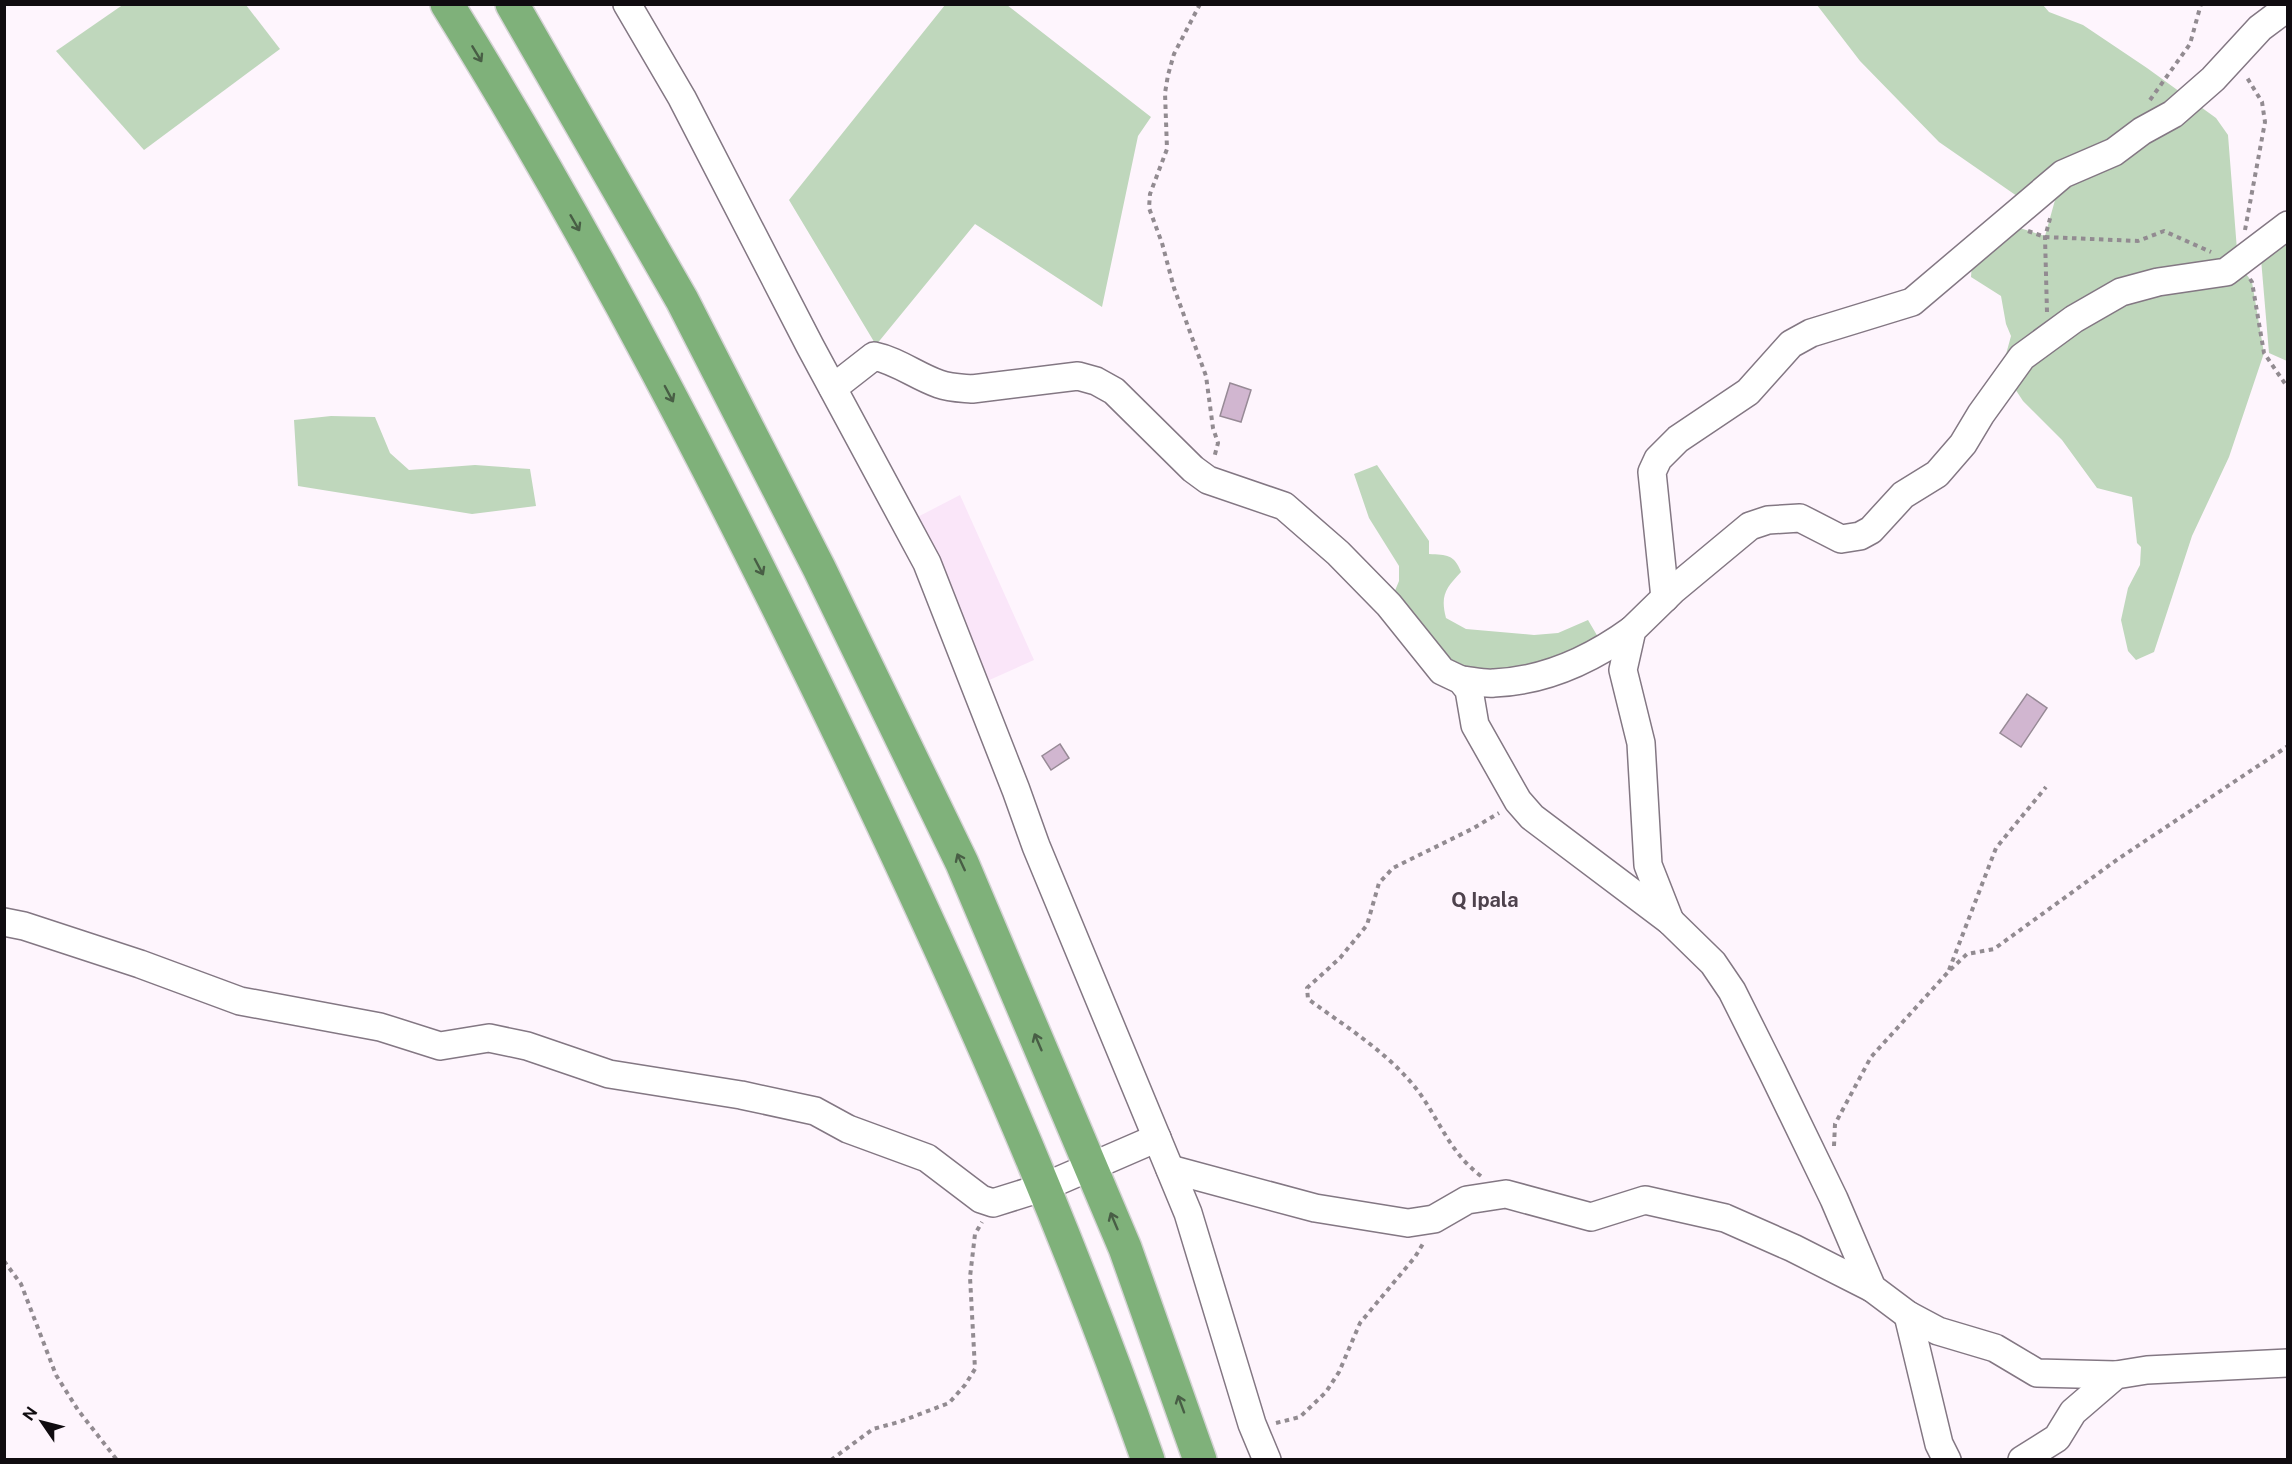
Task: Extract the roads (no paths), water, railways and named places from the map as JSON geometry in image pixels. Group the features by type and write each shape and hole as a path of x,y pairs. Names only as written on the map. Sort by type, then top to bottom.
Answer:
{"highway":[{"path":"447,4 615,291 764,576 923,908 1044,1187 1148,1460"},
{"path":"512,4 682,300 819,568 962,863 1125,1248 1200,1460"}],"street":[{"path":"627,4 682,98 927,563 1036,846 1188,1213 1252,1424 1267,1458"},
{"path":"1665,598 1652,472 1658,459 1678,439 1748,392 1791,344 1811,333 1912,302 2063,174 2114,152 2142,131 2173,114 2213,79 2260,28 2288,7"},
{"path":"833,388 874,356 889,359 939,384 958,388 1078,376 1096,381 1114,391 1193,469 1208,480 1284,506 1338,553 1389,604 1442,671 1461,680 1494,683 1529,677 1574,665 1605,649 1632,630 1665,598 1750,526 1768,520 1800,518 1841,539 1860,536 1871,530 1903,495 1937,474 1963,444 1981,414 2022,357 2042,342 2074,319 2121,292 2158,282 2226,272 2288,225"},
{"path":"1632,630 1623,670 1641,743 1648,865 1670,921"},
{"path":"1461,680 1469,690 1475,725 1518,801 1532,817 1670,921 1713,963 1732,991 1834,1199 1872,1288"},
{"path":"11,926 140,964 240,1001 380,1027 440,1046 489,1038 527,1046 609,1074 741,1095 815,1111 848,1129 927,1158 981,1199 993,1203 1044,1187 1157,1138"},
{"path":"1170,1169 1315,1208 1408,1223 1434,1219 1467,1200 1506,1194 1591,1217 1644,1200 1725,1218 1793,1248 1872,1288 1908,1315 1938,1331 1995,1348 2037,1373 2116,1375 2146,1370 2288,1363"},
{"path":"1908,1315 1939,1444 1947,1460"},
{"path":"2022,1460 2057,1438 2073,1412 2116,1375"}],"district":[{"name":"Q Ipala","path":"1485,900"}]}
